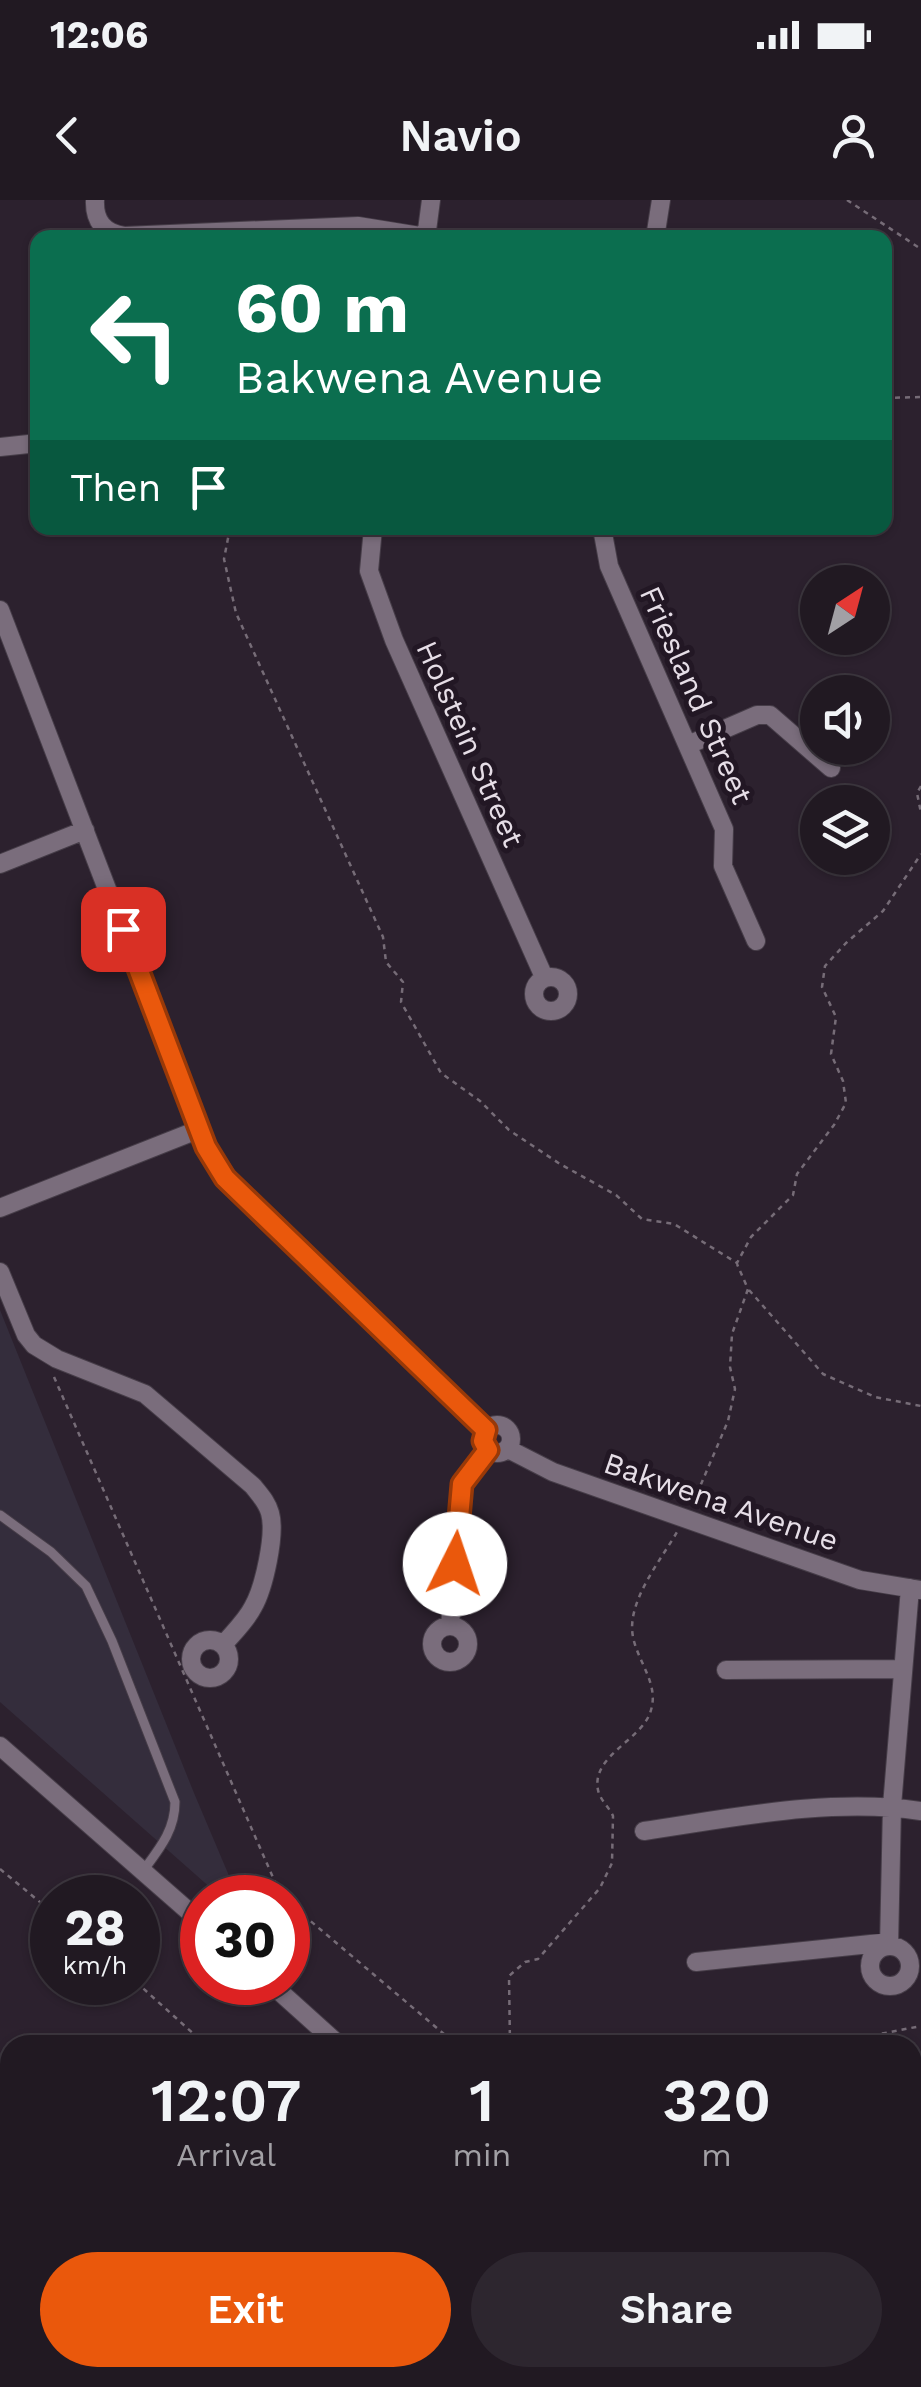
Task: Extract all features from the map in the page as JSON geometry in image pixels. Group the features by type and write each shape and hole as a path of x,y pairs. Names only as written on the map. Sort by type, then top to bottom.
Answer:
{"street":[{"path":"95,200 99,222 106,230"},
{"path":"427,230 430,200"},
{"path":"656,230 661,200"},
{"path":"264,230 358,226 383,230"},
{"path":"0,447 30,443"},
{"name":"Holstein Street","path":"372,535 369,571 388,625 544,978"},
{"name":"Friesland Street","path":"603,535 609,566 724,829 724,866 756,941"},
{"path":"0,610 8,656 84,830 216,1165 236,1189 486,1430"},
{"path":"688,745 757,715 770,715 831,768"},
{"path":"0,864 84,830"},
{"path":"0,1208 200,1129"},
{"path":"0,1272 26,1335 44,1352 145,1394 253,1486 265,1501 272,1536 258,1595 250,1613 222,1645"},
{"path":"495,1425 508,1430 512,1440 508,1449 498,1454 488,1450 483,1441 486,1430 495,1425"},
{"name":"Bakwena Avenue","path":"508,1449 553,1472 684,1520 860,1580 916,1589"},
{"path":"450,1626 460,1492 488,1450"},
{"path":"696,1962 890,1944 892,1806 916,1589"},
{"path":"726,1670 909,1676"},
{"path":"0,1746 180,1904"},
{"path":"644,1831 812,1809 892,1806 921,1811"},
{"path":"295,2005 328,2035"}],"lane":[{"path":"0,1515 78,1576 94,1600 112,1641 175,1802 175,1818 168,1836 143,1870"}],"path":[{"path":"847,200 891,230"},
{"path":"892,230 921,250"},
{"path":"892,398 921,397"},
{"path":"921,786 917,794 921,813"},
{"path":"737,1262 748,1289 823,1374 874,1396 921,1406"},
{"path":"510,2035 509,1976 525,1962 538,1959 558,1940 609,1873 613,1816 599,1797 599,1773 648,1721 654,1703 652,1686 632,1635 633,1614 684,1520 728,1421 735,1390 730,1366 732,1334 748,1289"},
{"path":"44,1352 272,1875"},
{"path":"0,1868 30,1893"},
{"path":"310,1921 446,2035"},
{"path":"160,2004 195,2035"},
{"path":"875,2035 921,2026"}],"shaded area":[{"path":"0,1310 229,1875 196,1875 0,1702"}],"route":[{"path":"123,929 206,1147 225,1178 486,1430 483,1441 488,1450 460,1492 455,1564"}]}
